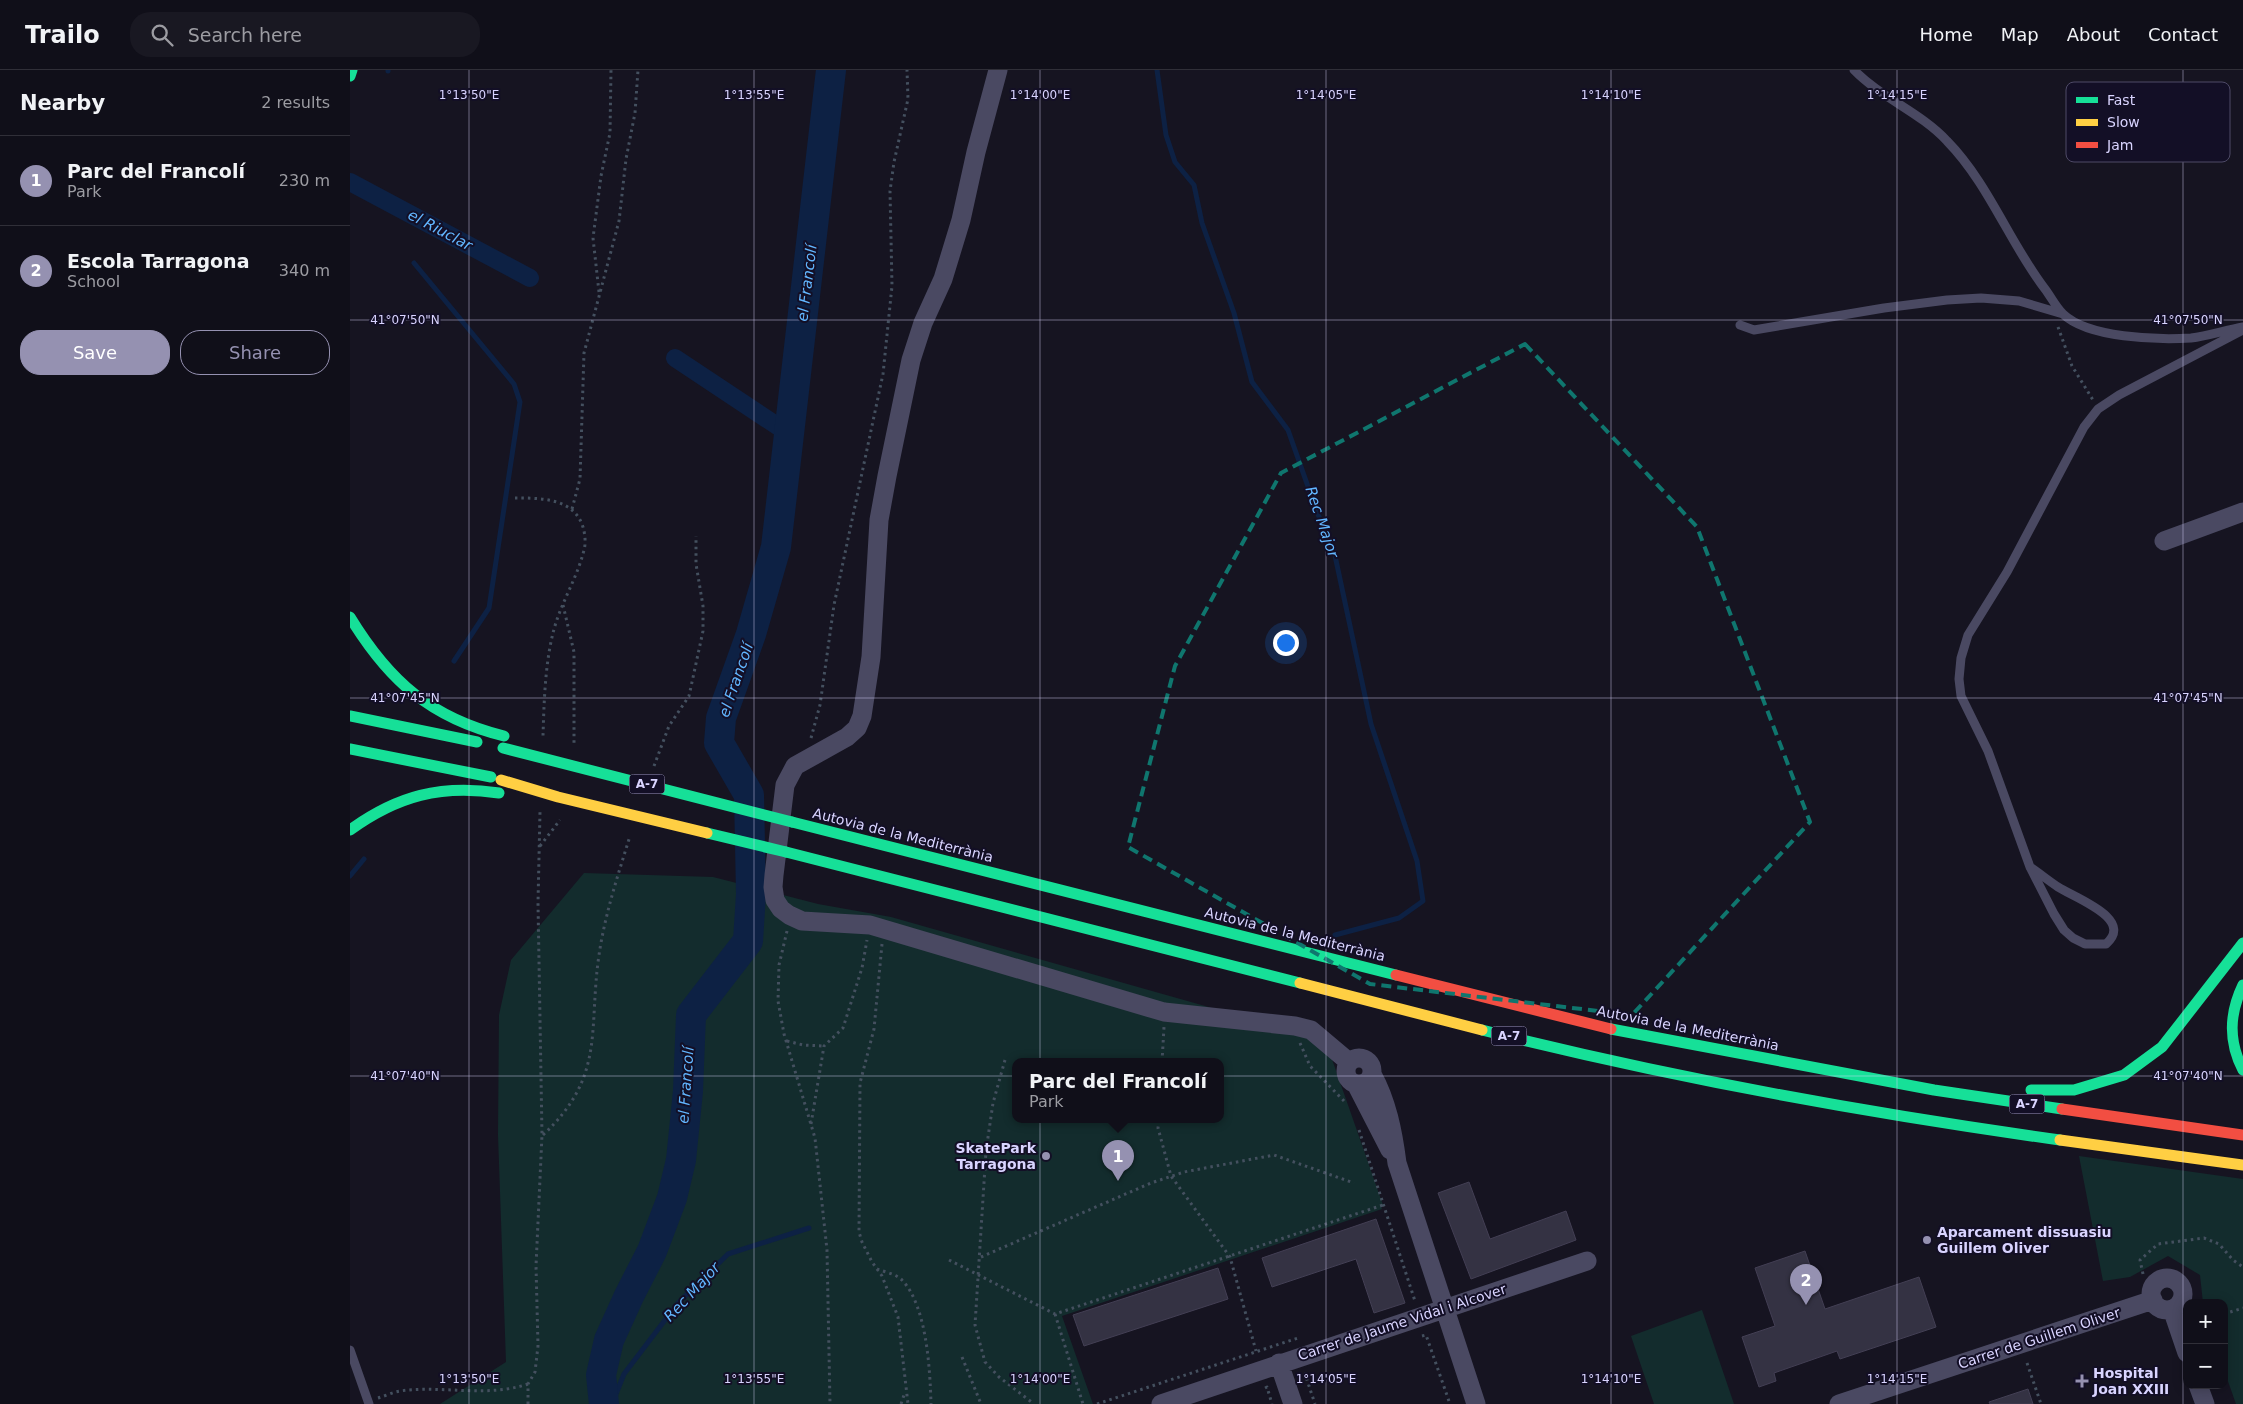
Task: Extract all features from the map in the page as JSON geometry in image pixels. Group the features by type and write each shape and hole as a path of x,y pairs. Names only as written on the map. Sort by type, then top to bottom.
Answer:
{"highway":[{"path":"350,76 352,70"},
{"path":"350,617 362,638 379,660 416,694 436,709 457,722 527,743 565,763"},
{"name":"Autovia de la Mediterrània","path":"350,716 565,763 1606,1028 1934,1090 2243,1135"},
{"name":"A-7","path":"350,749 501,780 558,797 786,852 1494,1032 1696,1080 1930,1122 2243,1165"},
{"path":"350,830 384,807 430,792 465,788 499,793 558,797"},
{"path":"2022,1090 2074,1090 2124,1075 2162,1047 2220,970 2243,944"},
{"path":"2243,985 2236,998 2231,1027 2233,1044 2243,1070"},
{"path":"1812,1067 1925,1077"}],"street":[{"path":"998,70 958,228 942,279 923,323 912,360 891,456 878,520 871,657 862,716 857,728 847,737 795,766 785,785 774,875 775,900 789,916 802,922 870,925 1164,1022 1295,1026 1311,1030 1349,1062"},
{"path":"2164,541 2243,512"},
{"path":"1372,1074 1369,1080 1363,1084 1356,1084 1346,1076 1346,1068 1354,1058 1362,1058 1372,1066 1372,1074 1383,1099 1393,1135 1397,1163 1476,1404"},
{"path":"1356,1084 1397,1163"},
{"name":"Carrer de Jaume Vidal i Alcover","path":"1161,1404 1587,1261"},
{"path":"2168,1278 2175,1280 2182,1288 2181,1302 2172,1309 2160,1308 2153,1300 2152,1292 2158,1281 2168,1278"},
{"name":"Carrer de Guillem Oliver","path":"1840,1404 2153,1300"},
{"path":"2172,1309 2184,1344"},
{"path":"1279,1363 1293,1404"},
{"path":"2199,1389 2205,1404"}],"lane":[{"path":"1854,70 1866,83 1926,122 1947,141 1971,170 1996,207 2032,272 2063,314"},
{"path":"1740,325 1754,330 1884,308 1955,299 1981,298 2019,302 2063,314 2086,326 2113,334 2143,338 2192,338 2243,328"},
{"path":"2030,866 2058,887 2106,915 2114,925 2115,931 2112,939 2106,944 2085,944 2064,930 2030,866 1988,751 1961,696 1959,679 1961,658 1968,635 2007,572 2084,427 2098,409 2118,395 2243,328"},
{"path":"350,1350 368,1402"}],"path":[{"path":"599,295 593,238 601,176 610,133 611,70"},
{"path":"572,509 580,479 584,353 619,221 626,159 635,113 638,70"},
{"path":"804,760 820,705 834,604 884,374 892,286 890,191 894,162 908,99 907,70"},
{"path":"2052,311 2072,366 2098,409"},
{"path":"515,498 546,498 572,509 580,518 584,533 585,548 553,633 547,671 542,740"},
{"path":"652,770 669,726 689,696 703,631 703,606 696,564 696,536"},
{"path":"563,604 574,652 574,750"},
{"path":"528,1404 528,1384 535,1372 538,1346 536,1266 542,1135 540,807"},
{"path":"539,847 559,822 562,813"},
{"path":"542,1135 560,1119 581,1087 591,1053 599,955 611,896 631,836"},
{"path":"789,916 787,938 779,965 778,1001 786,1040 814,1138 827,1250 830,1404"},
{"path":"811,1125 824,1046 843,1028 862,968 870,925"},
{"path":"890,942 882,940 874,1029 860,1082 859,1232 862,1242 882,1276 898,1316 908,1404"},
{"path":"1162,1058 1164,1022"},
{"path":"1299,1039 1303,1054 1310,1066 1347,1104"},
{"path":"786,1040 803,1045 824,1046"},
{"path":"1005,1060 993,1103 986,1150 975,1326 985,1362 999,1378 1034,1404"},
{"path":"1158,1123 1172,1176 1230,1257 1256,1351"},
{"path":"1357,1124 1415,1301 1406,1304"},
{"path":"980,1257 1151,1183 1172,1176 1274,1155 1354,1183"},
{"path":"949,1260 1055,1314 1383,1205"},
{"path":"2143,1274 2140,1260 2158,1244 2204,1238 2219,1244 2233,1260 2243,1267"},
{"path":"877,1269 901,1280 916,1302 930,1375 931,1404"},
{"path":"2228,1313 2243,1308"},
{"path":"1055,1314 1083,1404"},
{"path":"1416,1338 1426,1335 1450,1404"},
{"path":"1097,1404 1300,1337"},
{"path":"962,1357 981,1404"},
{"path":"2027,1363 2041,1404"},
{"path":"1314,1371 1305,1374 1315,1404"},
{"path":"368,1402 400,1391 487,1391 513,1389 528,1384"},
{"path":"1258,1390 1267,1387 1272,1404"},
{"path":"902,1404 906,1389"}],"highlighted area":[{"path":"1525,344 1697,527 1810,822 1632,1015 1370,984 1128,847 1175,666 1281,473"}],"green space":[{"path":"584,873 713,877 818,904 891,917 1311,1036 1327,1045 1383,1205 1381,1206 1382,1209 1062,1316 1093,1404 440,1404 506,1362 498,1135 499,1015 511,960"},
{"path":"2079,1156 2243,1179 2243,1404 2236,1404 2228,1381 2228,1299 2203,1299 2200,1275 2168,1256 2130,1277 2103,1281"},
{"path":"1702,1310 1734,1404 1654,1404 1631,1336"}],"building":[{"path":"1469,1182 1490,1239 1566,1211 1576,1240 1471,1279 1438,1193"},
{"path":"1376,1219 1405,1303 1374,1313 1356,1259 1272,1287 1262,1258"},
{"path":"1805,1251 1825,1309 1919,1277 1936,1327 1840,1359 1837,1351 1774,1373 1776,1381 1759,1387 1742,1337 1775,1326 1755,1268"},
{"path":"1218,1268 1228,1299 1084,1346 1073,1315"},
{"path":"2028,1389 2033,1404 1990,1404 1989,1402"}],"waterway":[{"name":"el Francolí","path":"604,1404 601,1375 609,1340 652,1251 672,1198 681,1160 688,1091 691,1015 748,941 751,894 749,795 719,743 721,718 751,634 776,547 831,70"},
{"name":"Rec Major","path":"1157,70 1166,135 1175,162 1194,185 1202,223 1234,313 1252,382 1288,430 1317,512 1334,551 1371,724 1417,861 1423,901 1399,918 1335,935"},
{"name":"el Riuclar","path":"350,182 530,278"},
{"path":"414,263 514,384 520,402 489,608 454,661"},
{"name":"el Riuclar","path":"675,358 791,435"},
{"path":"350,876 364,859"},
{"name":"Rec Major","path":"612,1404 624,1374 678,1303 728,1254 809,1228"}],"traffic: fast":[{"path":"350,76 352,70"},
{"path":"350,617 380,660 414,694 455,719 504,736"},
{"path":"350,716 477,742"},
{"path":"503,748 792,822"},
{"path":"350,749 491,777"},
{"path":"350,830 385,809 420,795 458,790 499,793"},
{"path":"792,822 1396,975"},
{"path":"707,833 786,852"},
{"path":"786,852 1300,983"},
{"path":"2031,1090 2074,1090 2124,1075 2162,1047 2243,943"},
{"path":"2243,985 2235,1006 2232,1028 2235,1049 2243,1070"},
{"path":"1611,1029 1934,1090 2062,1109"},
{"path":"1482,1030 1625,1064 1770,1093 2060,1140"}],"traffic: slow":[{"path":"501,780 558,797 707,833"},
{"path":"1300,983 1482,1030"},
{"path":"2060,1140 2243,1165"}],"traffic: jam":[{"path":"1396,975 1611,1029"},
{"path":"2062,1109 2243,1135"}],"place":[{"name":"SkatePark Tarragona","path":"1046,1156"},
{"name":"Parc del Francolí","path":"1118,1181"},
{"name":"Aparcament dissuasiu Guillem Oliver","path":"1927,1240"},
{"name":"Escola Tarragona","path":"1806,1305"},
{"name":"Hospital Joan XXIII","path":"2082,1381"}]}
